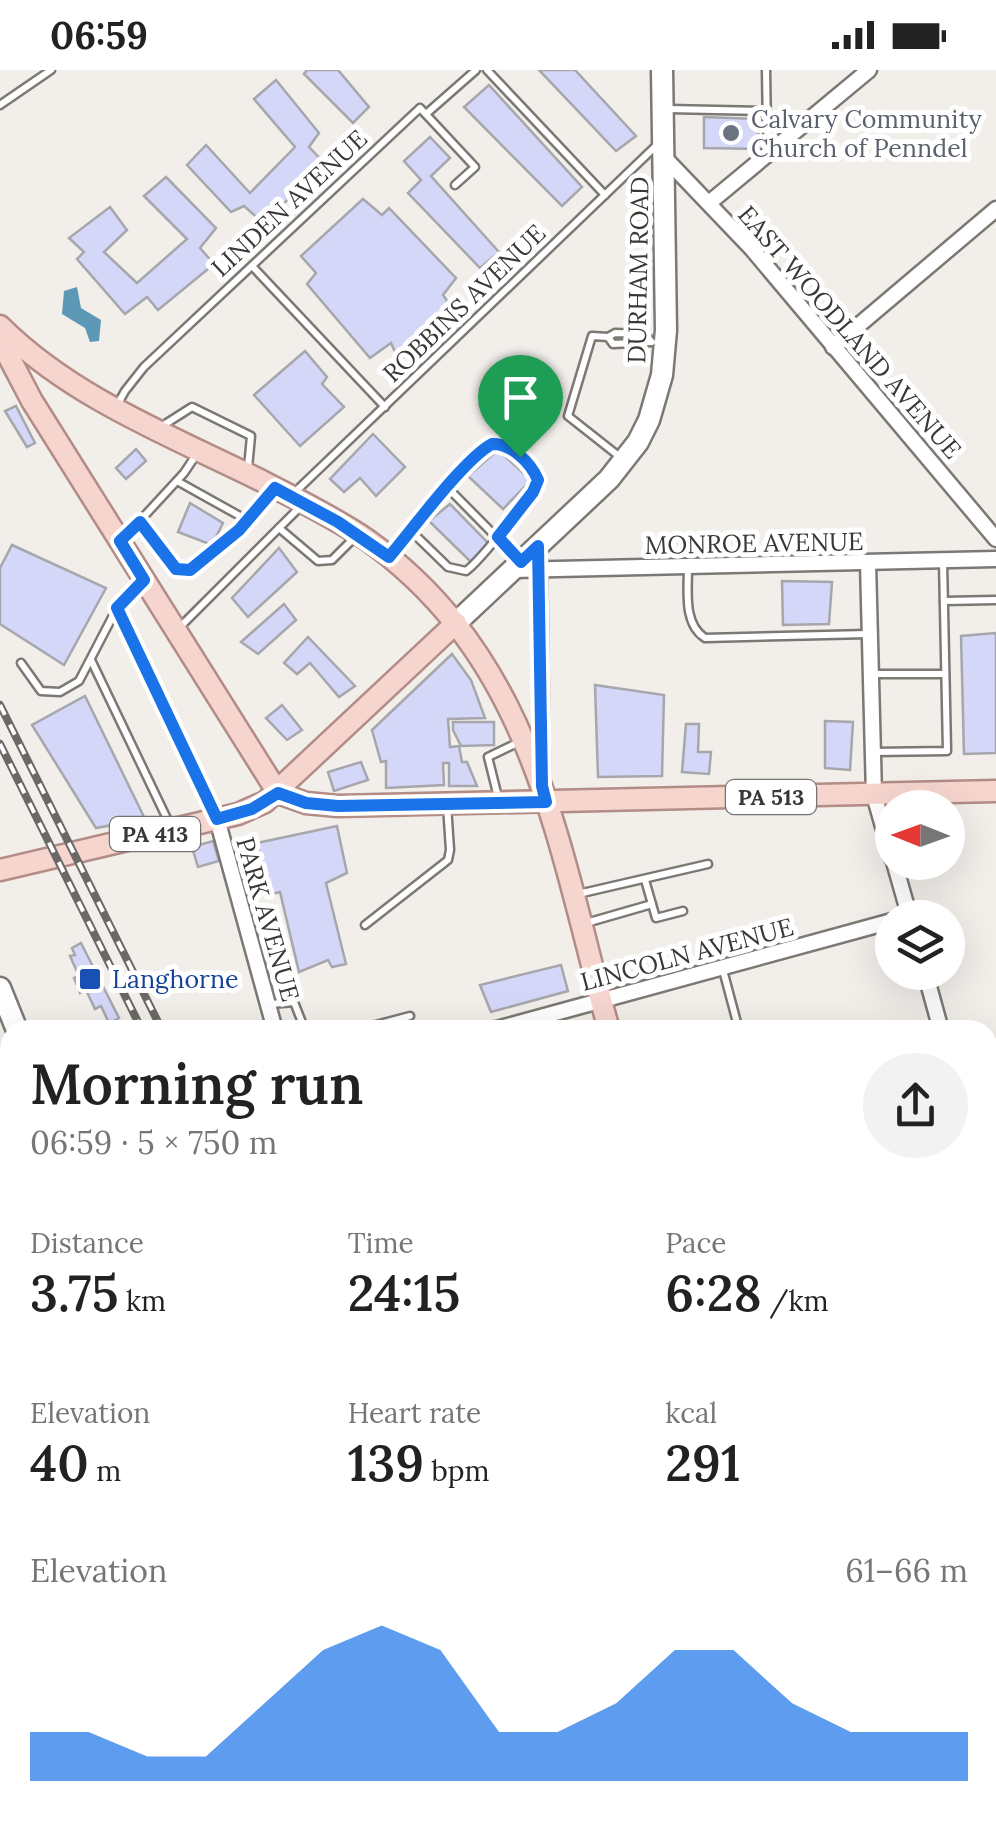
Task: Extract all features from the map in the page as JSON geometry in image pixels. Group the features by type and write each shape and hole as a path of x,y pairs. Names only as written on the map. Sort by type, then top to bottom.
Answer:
{"main road":[{"name":"DURHAM ROAD","path":"278,793 456,624 524,568 538,546 638,442 657,398 664,148 662,70"},
{"path":"0,326 32,401 278,793"},
{"path":"0,340 12,359 56,372 116,408 290,495 358,534 389,557 456,624 498,686 525,739 606,1020"},
{"name":"PA 513","path":"278,793 322,806 500,803 544,794 874,795 996,791"},
{"name":"PA 413","path":"1,867 217,819 252,809 278,793"},
{"path":"0,988 13,1020"}],"street":[{"path":"709,203 868,70"},
{"name":"EAST WOODLAND AVENUE","path":"664,148 996,539"},
{"path":"833,348 996,209"},
{"name":"MONROE AVENUE","path":"524,568 688,568 996,559"},
{"path":"868,563 875,798"},
{"path":"524,568 544,794"},
{"name":"PARK AVENUE","path":"217,819 272,1020"},
{"name":"LINCOLN AVENUE","path":"540,1020 875,926"},
{"path":"930,990 938,1020"}],"lane":[{"path":"0,105 51,70"},
{"path":"456,186 475,167 426,114 476,70"},
{"path":"487,70 605,194"},
{"path":"766,70 766,132 775,148"},
{"name":"LINDEN AVENUE","path":"116,408 124,390 144,367 420,108 426,114"},
{"path":"663,109 766,110"},
{"name":"ROBBINS AVENUE","path":"290,495 605,194 664,148"},
{"path":"252,266 385,406"},
{"path":"624,460 568,416 592,336 608,337 614,344 658,342"},
{"path":"158,429 192,407 251,436 248,474"},
{"path":"389,557 411,531 448,488 487,446 500,444 513,450 538,480 533,492 472,568 462,572 448,567 411,531"},
{"path":"120,541 177,481 200,450"},
{"path":"177,481 247,520"},
{"path":"448,488 524,568"},
{"path":"140,522 170,563 180,570 198,565 247,520 290,495"},
{"path":"176,631 280,528 290,495"},
{"path":"280,528 318,561 332,560 358,534"},
{"path":"873,752 947,751 944,561"},
{"path":"688,568 691,621 706,638 870,634"},
{"path":"21,662 41,691 60,692 79,680 117,608 144,580"},
{"path":"944,601 996,600"},
{"path":"117,608 217,819"},
{"path":"90,659 172,830"},
{"path":"870,674 946,674"},
{"path":"500,803 488,757 525,739"},
{"path":"365,925 448,860 446,804"},
{"path":"572,896 708,864"},
{"path":"645,880 656,918 683,911"},
{"path":"580,924 652,904"},
{"path":"723,969 736,1020"},
{"path":"268,1004 294,1002 301,1020"},
{"path":"395,1020 410,1016"}],"water":[{"path":"77,287 81,308 101,320 99,341 90,342 85,328 62,314 64,291"}],"building":[{"path":"307,70 338,70 369,107 353,123 304,74"},
{"path":"539,70 575,70 636,136 616,151"},
{"path":"276,80 319,133 309,147 327,166 262,222 244,206 231,212 187,165 206,145 250,193 295,147 254,99"},
{"path":"489,85 582,187 562,206 464,107"},
{"name":"Calvary Community Church of Penndel","path":"704,117 758,119 759,149 704,148"},
{"path":"430,137 450,158 431,176 499,252 480,268 408,193 421,180 404,161"},
{"path":"166,177 216,228 200,248 214,264 158,310 147,297 125,314 77,259 84,252 69,238 110,207 127,230 104,252 137,283 187,239 144,196"},
{"path":"363,199 382,215 389,208 456,278 443,295 455,312 399,361 391,343 370,358 307,284 316,273 301,256"},
{"path":"305,351 327,377 322,384 344,407 300,446 254,395"},
{"path":"16,406 35,443 27,447 5,411"},
{"path":"373,434 405,467 376,496 360,478 344,492 330,479"},
{"path":"136,449 146,461 126,479 116,468"},
{"path":"498,450 531,480 503,509 468,476"},
{"path":"190,503 223,523 212,545 178,532"},
{"path":"450,504 489,544 471,562 429,521"},
{"path":"12,545 106,588 64,665 0,624 0,568"},
{"path":"279,548 297,572 248,617 232,598"},
{"path":"782,581 832,582 829,624 783,625"},
{"path":"284,604 296,620 258,654 241,642"},
{"path":"996,633 996,753 964,754 961,636"},
{"path":"308,637 355,686 339,697 310,663 297,674 284,663"},
{"path":"452,654 471,680 485,718 448,719 450,747 459,746 462,762 467,762 477,786 449,786 449,763 443,763 444,785 386,788 386,761 381,762 372,730"},
{"path":"595,685 664,695 662,776 598,777"},
{"path":"85,696 145,819 96,828 32,725"},
{"path":"282,705 302,730 287,740 266,718"},
{"path":"825,721 853,722 850,770 825,768"},
{"path":"453,722 494,722 494,745 461,746"},
{"path":"686,724 699,724 698,752 711,752 709,774 682,772"},
{"path":"361,762 368,780 334,791 328,772"},
{"path":"337,826 347,873 326,883 346,964 332,967 328,960 299,972 280,892 272,894 257,843"},
{"path":"213,841 219,861 198,867 192,847"},
{"path":"81,943 119,1018 108,1020 101,1006 95,1009 86,990 80,993 74,978 79,976 70,956 75,955 72,948"},
{"path":"561,965 568,991 491,1012 480,985"}],"railway":[{"path":"0,705 157,1020"},
{"path":"0,744 137,1020"}],"place":[{"name":"Calvary Community Church of Penndel","path":"731,133"},
{"name":"Langhorne","path":"90,979"}],"route":[{"path":"503,444 520,457 538,480 498,537 521,562 538,546 542,786 546,802 322,806 278,793 252,809 217,819 117,608 144,580 120,541 140,522 176,569 190,570 239,530 275,488 314,507 389,557 483,449 503,444"}]}
